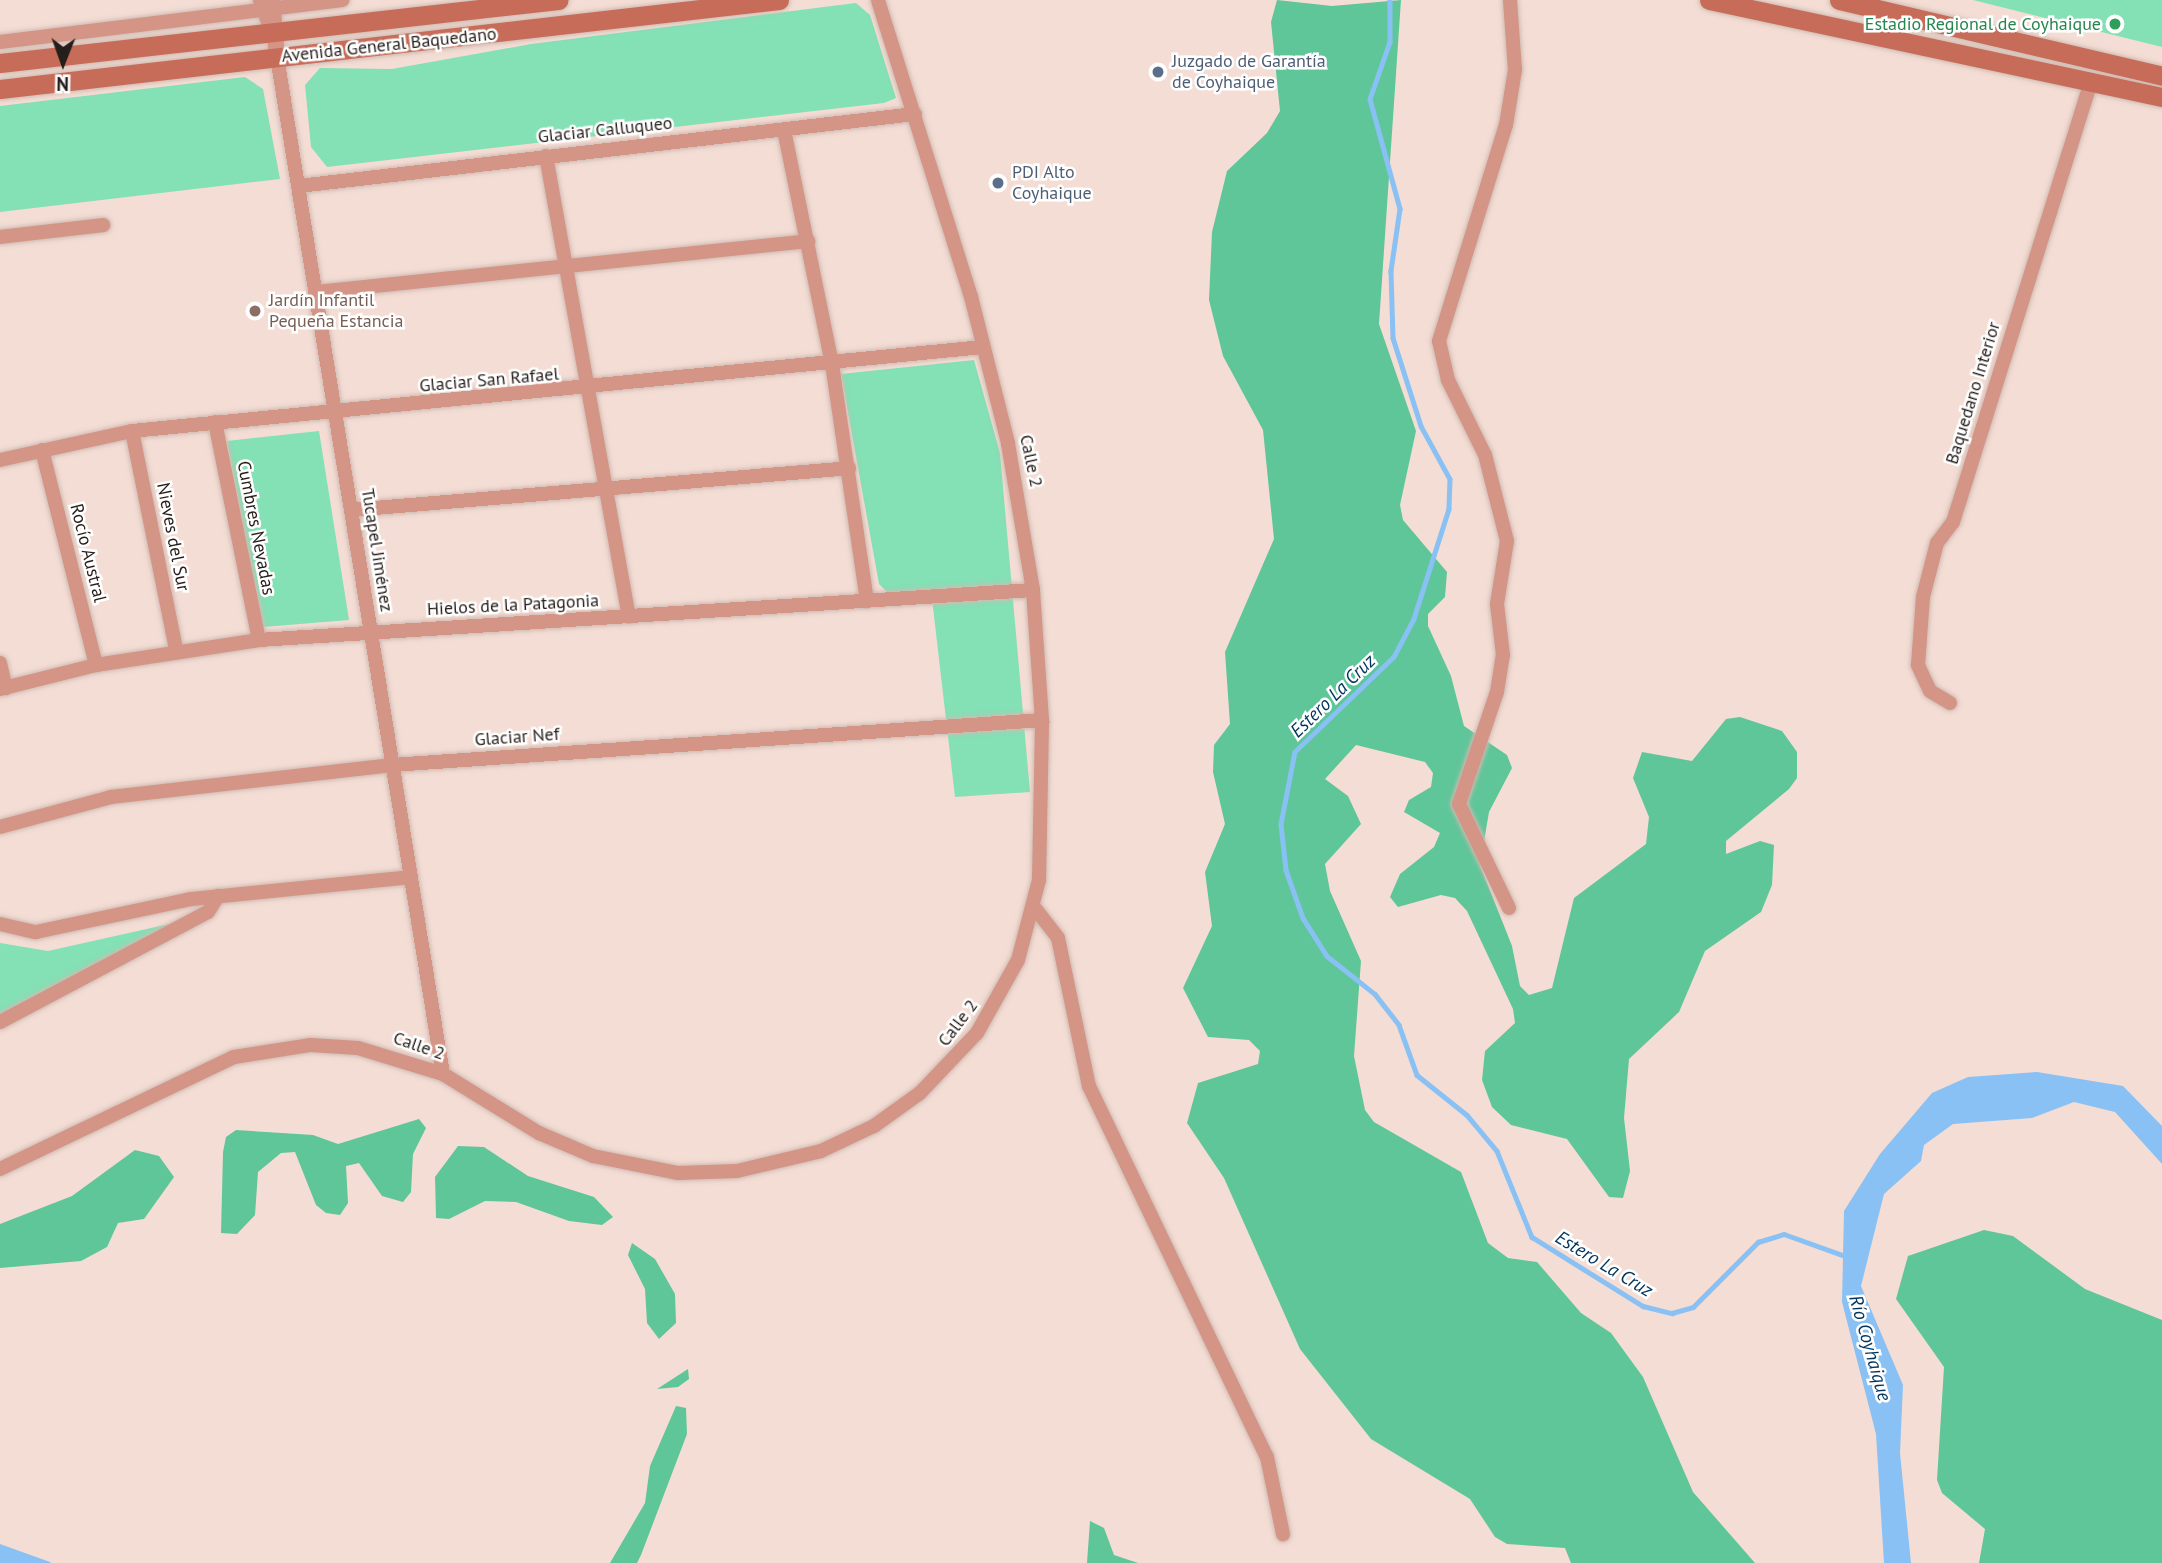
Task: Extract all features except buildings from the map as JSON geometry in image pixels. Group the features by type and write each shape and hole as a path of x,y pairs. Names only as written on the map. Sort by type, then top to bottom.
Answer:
{"main road":[{"name":"Avenida General Baquedano","path":"0,63 558,0"},
{"name":"Avenida General Baquedano","path":"0,89 779,0"},
{"path":"1709,0 2162,97"},
{"path":"1839,0 2162,76"}],"street":[{"path":"0,42 267,4 342,0"},
{"name":"Calle 2","path":"0,1169 259,1050 358,1048 443,1074 539,1133 621,1164 708,1173 794,1160 874,1126 941,1075 993,1010 1034,907 1042,852 1042,720 1033,590 1019,492 983,347 915,114 878,0"},
{"path":"1509,908 1459,804 1497,692 1503,655 1497,604 1507,541 1485,455 1448,380 1439,341 1506,125 1515,70 1510,0"},
{"name":"Tucapel Jiménez","path":"267,4 274,31 443,1074"},
{"name":"Baquedano Interior","path":"1951,703 1930,691 1918,665 1923,597 1937,542 1953,522 2091,82"},
{"name":"Glaciar Calluqueo","path":"299,186 915,114"},
{"path":"784,130 832,364 867,601"},
{"path":"545,156 629,617"},
{"path":"0,237 103,225"},
{"path":"316,292 808,241"},
{"name":"Glaciar San Rafael","path":"0,460 132,431 589,390 983,347"},
{"name":"Cumbres Nevadas","path":"215,422 259,640"},
{"name":"Nieves del Sur","path":"132,431 176,650"},
{"name":"Rocío Austral","path":"42,450 96,665"},
{"path":"351,510 849,468"},
{"name":"Hielos de la Patagonia","path":"3,689 96,665 176,650 259,640 1033,590"},
{"path":"0,663 3,689"},
{"name":"Glaciar Nef","path":"0,827 111,797 392,765 1042,720"},
{"path":"0,923 36,932 218,896 410,877"},
{"path":"0,1022 208,912 218,896"},
{"path":"1034,907 1058,938 1089,1086 1267,1457 1283,1534"}],"green space":[{"path":"1277,0 1332,6 1401,0 1379,324 1416,431 1400,505 1403,520 1447,572 1445,597 1428,614 1428,626 1451,676 1464,726 1507,755 1512,768 1489,812 1480,865 1512,946 1520,986 1529,995 1552,988 1574,898 1646,844 1649,817 1633,778 1642,752 1692,761 1726,719 1740,717 1782,731 1797,752 1797,778 1789,789 1726,841 1726,854 1760,841 1774,845 1772,885 1761,912 1705,951 1679,1012 1629,1059 1624,1118 1630,1171 1623,1198 1609,1197 1567,1139 1511,1125 1492,1107 1482,1080 1485,1051 1515,1023 1513,1009 1467,911 1455,898 1441,895 1398,907 1390,897 1400,874 1434,847 1440,833 1404,812 1409,800 1431,787 1433,773 1425,762 1356,745 1325,779 1348,796 1361,824 1325,864 1330,891 1361,961 1354,1056 1365,1110 1374,1122 1461,1172 1488,1243 1508,1258 1537,1262 1581,1313 1611,1333 1643,1377 1693,1492 1755,1563 1571,1563 1565,1548 1507,1544 1495,1537 1470,1499 1371,1439 1300,1349 1224,1178 1187,1123 1198,1083 1258,1064 1260,1051 1249,1040 1208,1037 1183,988 1212,926 1205,872 1225,824 1213,772 1214,745 1230,724 1225,652 1274,539 1263,430 1223,356 1209,300 1212,232 1227,171 1267,133 1280,111 1271,22"},
{"name":"Estadio Regional de Coyhaique","path":"1973,0 2162,0 2162,47"},
{"path":"856,3 870,15 896,98 884,103 327,167 311,147 305,85 320,68 392,69 531,44"},
{"path":"245,77 263,89 280,179 0,212 0,106"},
{"path":"974,360 1000,453 1030,792 955,797 931,590 888,593 879,584 841,374"},
{"path":"319,431 349,620 263,627 227,441"},
{"path":"178,922 0,1020 0,943 48,951"},
{"path":"419,1119 426,1128 413,1154 411,1192 403,1202 382,1196 359,1163 346,1166 348,1203 340,1215 326,1213 316,1205 295,1152 281,1153 258,1172 255,1215 237,1234 221,1233 223,1152 226,1137 236,1130 313,1135 338,1144"},
{"path":"458,1146 484,1147 528,1176 594,1197 613,1217 602,1225 569,1221 516,1202 485,1201 449,1219 436,1218 435,1177"},
{"path":"135,1150 159,1156 174,1177 144,1219 118,1223 107,1247 81,1261 0,1268 0,1224 72,1196"},
{"path":"1984,1230 2013,1236 2085,1289 2162,1320 2162,1563 1979,1563 1985,1529 1942,1493 1937,1480 1944,1367 1896,1299 1908,1256"},
{"path":"632,1243 655,1259 675,1294 676,1323 659,1339 647,1323 645,1289 628,1255"},
{"path":"688,1369 689,1379 678,1387 657,1389"},
{"path":"676,1406 686,1408 687,1434 641,1555 637,1563 610,1563 645,1503 650,1466"},
{"path":"1090,1521 1104,1528 1114,1555 1138,1563 1087,1563"}],"water":[{"name":"Río Coyhaique","path":"2037,1072 2123,1086 2162,1126 2162,1164 2115,1112 2074,1102 2032,1118 1953,1124 1924,1145 1921,1161 1884,1194 1861,1286 1903,1385 1900,1453 1911,1563 1884,1563 1876,1434 1842,1302 1844,1211 1880,1154 1932,1093 1968,1077"},
{"path":"0,1544 50,1562 51,1563 0,1563"}],"waterway":[{"name":"Estero La Cruz","path":"1390,0 1390,42 1370,99 1400,209 1391,271 1393,338 1421,426 1450,479 1449,509 1414,619 1394,657 1295,752 1281,824 1286,870 1303,918 1327,956 1375,994 1399,1025 1417,1075 1467,1115 1497,1151 1532,1237 1643,1306 1672,1313 1693,1307 1758,1242 1784,1234 1845,1256"}],"place":[{"name":"Estadio Regional de Coyhaique","path":"2115,24"},
{"name":"Juzgado de Garantía de Coyhaique","path":"1158,72"},
{"name":"PDI Alto Coyhaique","path":"998,183"},
{"name":"Jardín Infantil Pequeña Estancia","path":"255,311"}]}
